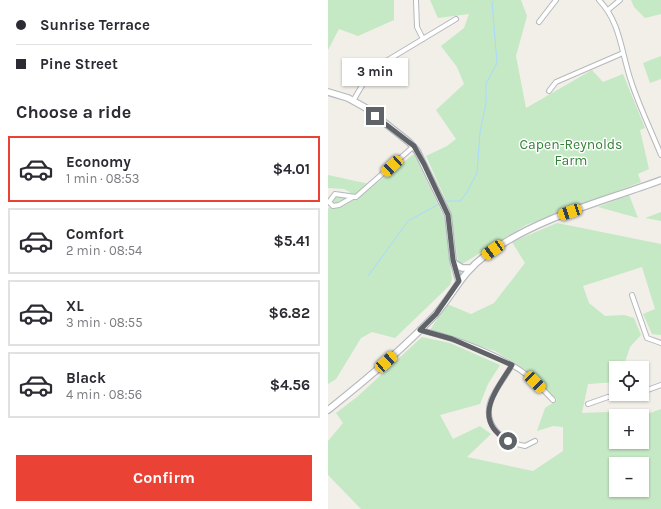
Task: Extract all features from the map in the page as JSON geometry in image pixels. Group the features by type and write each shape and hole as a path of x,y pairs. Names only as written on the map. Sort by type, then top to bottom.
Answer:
{"main road":[{"path":"328,92 354,101 366,108 414,146 448,215 454,263 459,281"},
{"path":"328,410 375,372 420,330 436,314 459,281 471,268 500,245 536,226 661,180"},
{"path":"454,263 462,268 471,268"}],"street":[{"path":"539,22 556,0"},
{"path":"598,0 608,10 617,28 633,87 661,155"},
{"path":"608,10 620,0"},
{"path":"416,1 415,21 423,39"},
{"path":"354,101 367,77 378,66 456,19"},
{"path":"549,91 556,82 623,53"},
{"path":"353,197 335,194 330,202 333,206 339,206 353,197 356,197 414,146"},
{"path":"632,295 647,338 657,343 661,343"},
{"path":"420,330 452,339 512,365 528,376 554,400"},
{"path":"512,365 493,396 489,408 489,419 495,430 508,441 525,446 535,441"},
{"path":"649,389 661,385"},
{"path":"588,404 609,397"}],"green space":[{"path":"328,0 394,0 394,20 358,36 339,29 328,50"},
{"name":"Capen-Reynolds Farm","path":"430,0 521,0 527,16 516,56 526,108 592,70 603,82 623,74 645,128 640,130 649,169 638,174 641,182 526,225 462,264 458,262 454,233 447,203 426,156 447,146 456,139 436,110 464,84 457,67 441,46 464,28 469,14 438,18"},
{"path":"631,0 661,0 661,14 645,18 634,7"},
{"path":"661,56 661,79 650,83 643,63"},
{"path":"414,154 444,217 452,279 450,285 395,338 372,332 361,338 336,379 328,384 328,209 333,203 333,196 349,195 350,192 344,189 328,188 328,175 374,185"},
{"path":"629,195 638,218 598,207"},
{"path":"661,212 661,221 645,218"},
{"path":"557,223 661,244 661,335 652,334 643,314 655,309 642,267 583,286 589,303 605,316 624,315 634,318 641,335 630,347 625,361 609,361 609,382 588,384 582,413 609,412 609,449 649,449 649,413 661,409 661,509 361,509 328,475 328,441 343,423 336,413 357,397 422,337 450,343 500,365 488,384 480,404 440,415 453,439 480,426 491,434 467,457 533,471 563,451 563,427 553,426 537,431 545,408 557,400 532,374 495,351 430,330 447,304 471,314 494,303 525,263 512,242"}],"waterway":[{"path":"446,201 460,201 467,192 477,173 480,132 486,103 486,84 497,63 492,2 494,0"},
{"path":"368,276 408,221 439,204"}],"route":[{"path":"375,116 414,146 442,200 448,215 453,260 459,281 436,314 420,330 452,339 512,365 493,396 489,411 489,419 492,426 500,436 508,441"}]}
